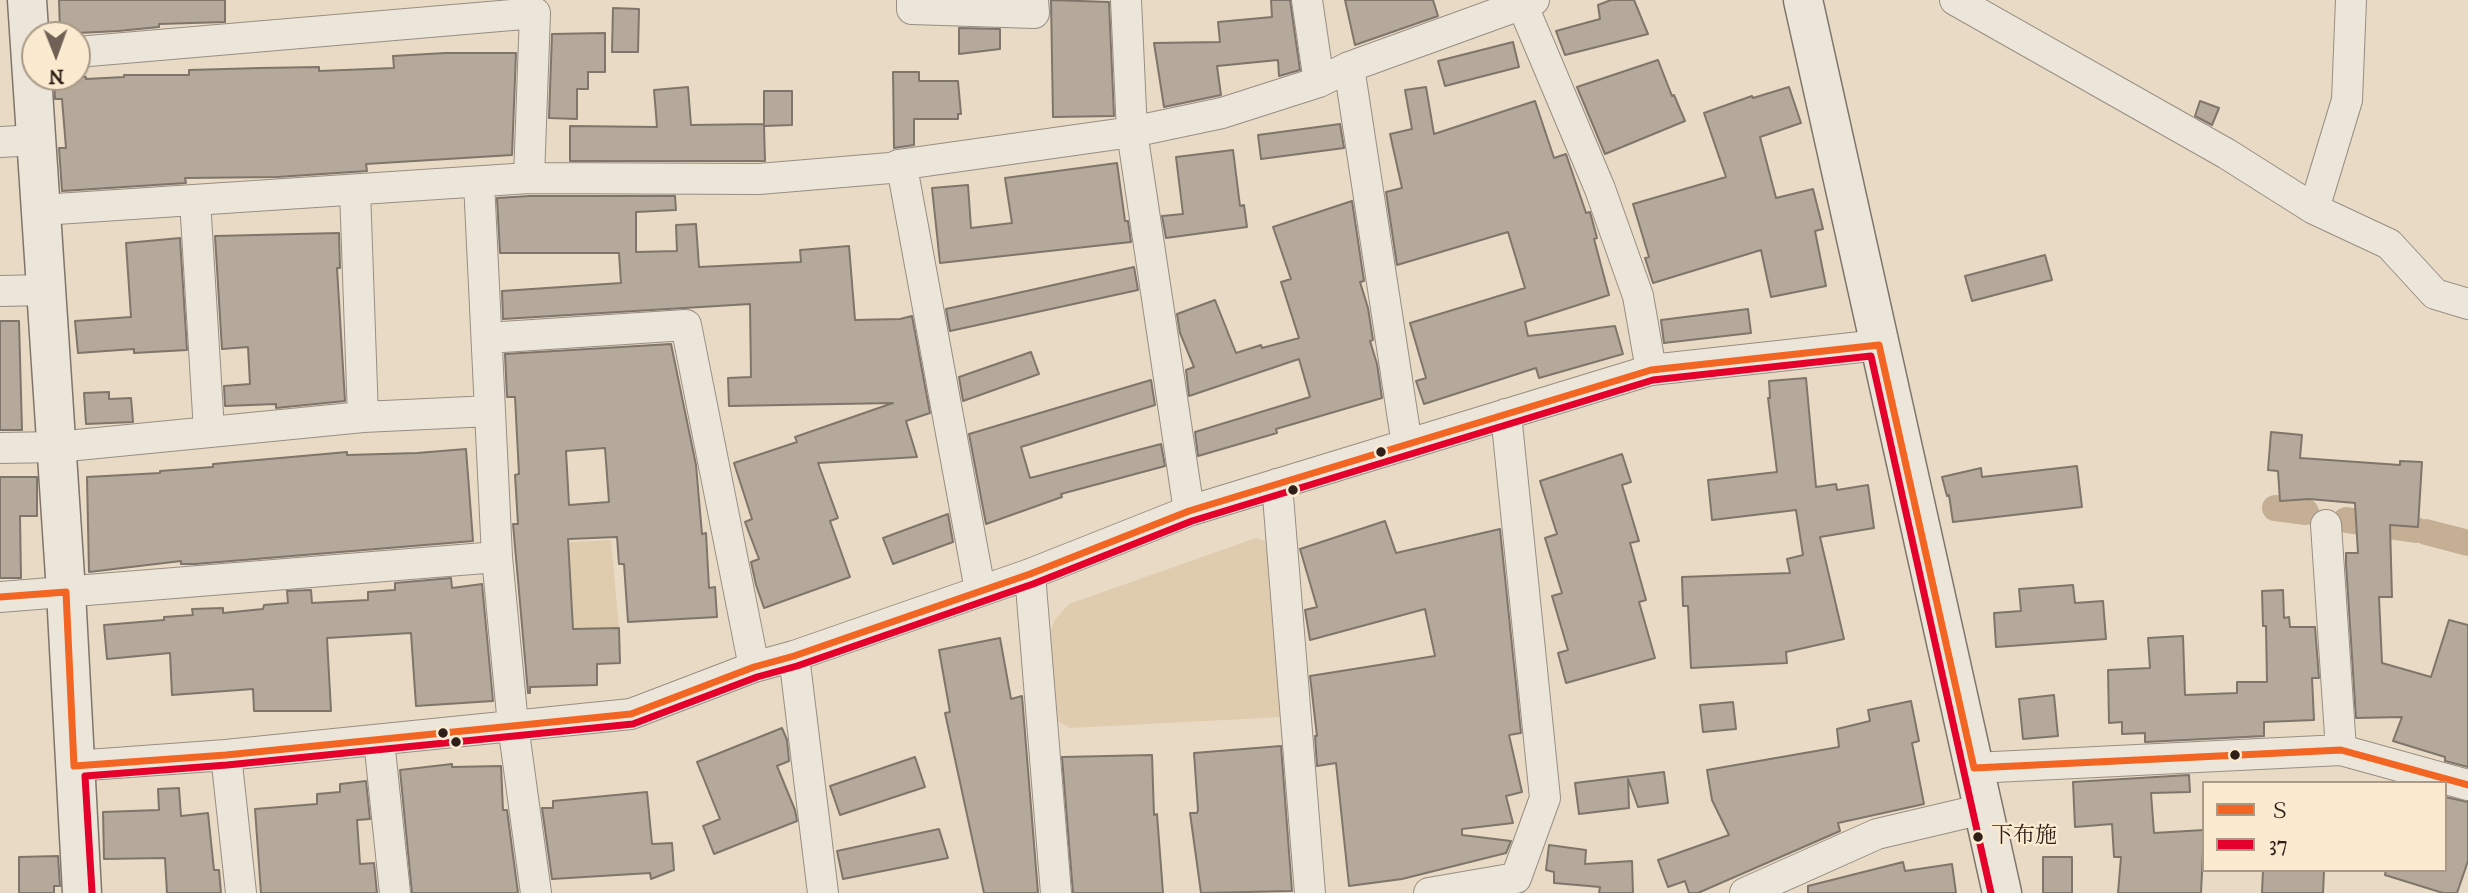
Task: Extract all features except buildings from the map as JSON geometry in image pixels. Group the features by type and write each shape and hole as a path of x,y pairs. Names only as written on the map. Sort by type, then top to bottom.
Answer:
{"street":[{"path":"27,0 29,21"},
{"path":"912,0 912,9 1034,13 1033,0"},
{"path":"1126,0 1132,132 1189,510"},
{"path":"1307,0 1319,82"},
{"path":"1803,0 2002,893"},
{"path":"1955,0 2227,155 2314,209 2389,244 2435,294 2468,304"},
{"path":"2314,209 2347,100 2351,0"},
{"path":"980,590 902,167 898,164 1132,132 1222,113 1319,82 1349,67 1528,2 1638,296 1651,370"},
{"path":"91,51 535,13 530,178"},
{"path":"1349,67 1407,445"},
{"path":"27,91 18,141 41,210 82,893"},
{"path":"41,210 530,178 759,179 902,167"},
{"path":"479,182 497,557 513,725 536,893"},
{"path":"355,190 363,417"},
{"path":"195,200 209,430"},
{"path":"0,291 46,290"},
{"path":"487,338 686,325 754,667"},
{"path":"74,766 226,755 631,714 754,667 794,656 1030,574 1189,510 1651,370 1879,345"},
{"path":"0,448 57,447 363,417 490,411"},
{"path":"1429,893 1518,886 1545,798 1506,414"},
{"path":"1277,484 1310,893"},
{"path":"2326,525 2341,750"},
{"path":"0,597 497,557"},
{"path":"1030,574 1056,893"},
{"path":"794,656 823,893"},
{"path":"379,740 395,893"},
{"path":"1974,768 2341,750 2468,785"},
{"path":"226,755 242,893"},
{"path":"1745,893 1877,834 1983,809"}],"shaded area":[{"path":"1256,538 1267,542 1282,717 1070,728 1058,721 1049,636 1055,620 1069,604"},
{"path":"611,540 619,628 577,640 534,544"}],"waterway":[{"path":"2275,508 2306,512"},
{"path":"2346,520 2416,530"},
{"path":"2426,532 2468,543"}],"transit line":[{"name":"Ｓ","path":"0,597 66,592 74,766 226,755 631,714 754,667 794,656 1030,574 1189,511 1651,370 1879,345 1974,768 2341,750 2468,785"},
{"name":"37","path":"92,892 85,776 227,765 633,724 757,677 797,666 1033,584 1192,521 1653,380 1871,356 1991,893"}],"place":[{"name":"下布施","path":"1978,837"}]}
